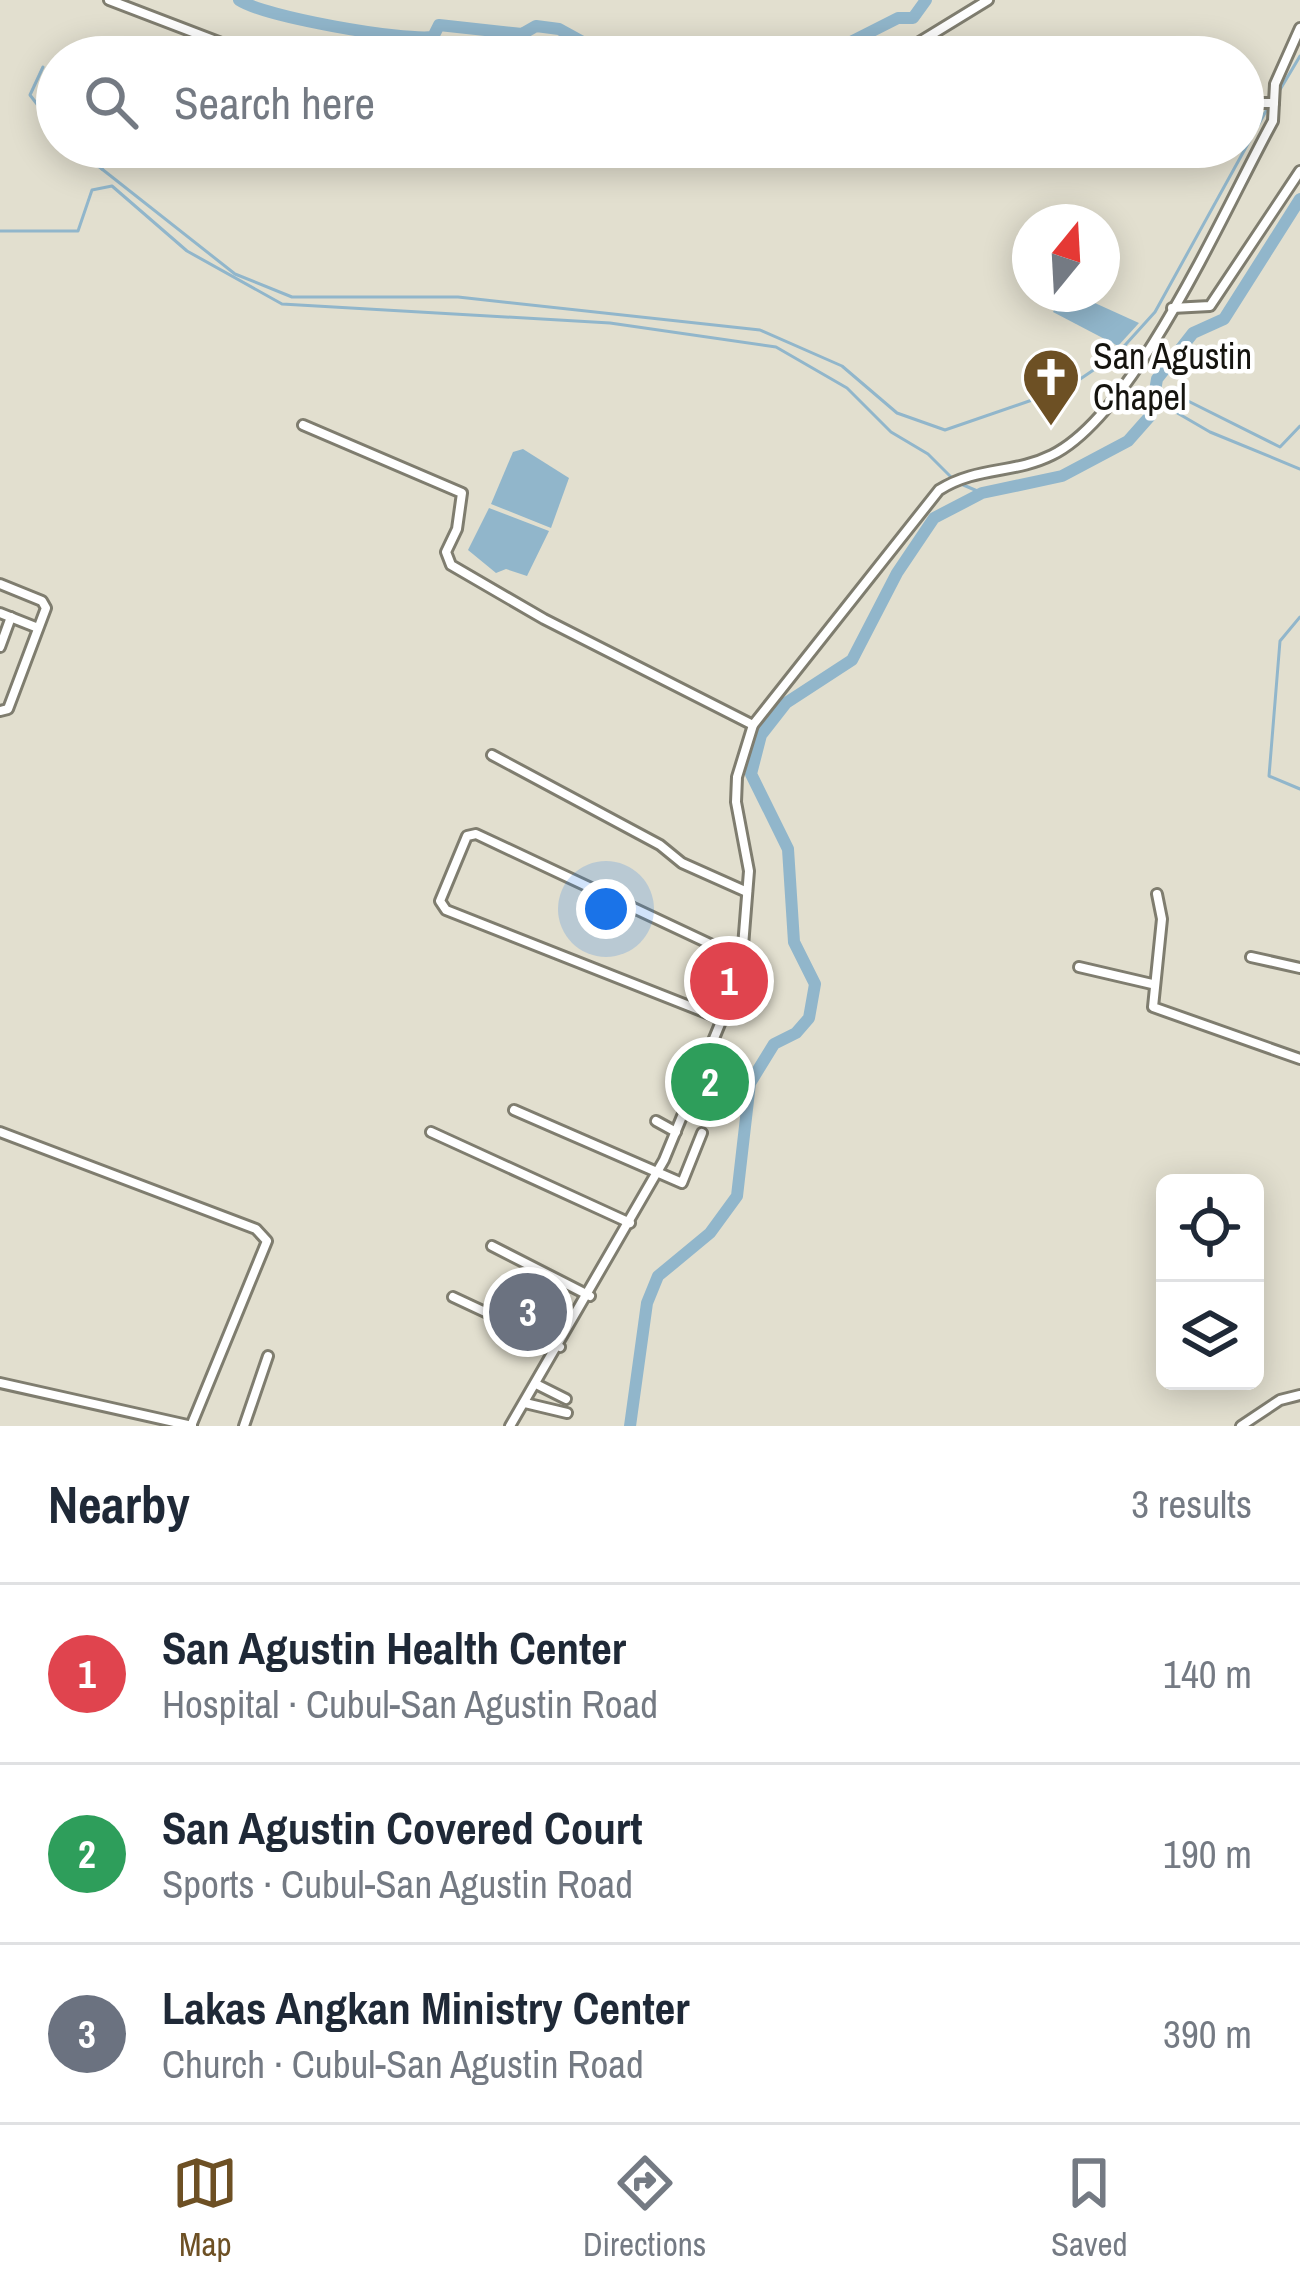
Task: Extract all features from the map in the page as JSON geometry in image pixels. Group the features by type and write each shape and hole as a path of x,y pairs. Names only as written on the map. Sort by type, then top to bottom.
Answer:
{"street":[{"path":"109,0 203,36"},
{"path":"929,36 988,0"},
{"path":"1264,138 1273,121 1275,84 1300,28"},
{"path":"1264,103 1274,103"},
{"path":"510,1426 590,1296 656,1175 722,1019 742,959 748,846 736,802 737,777 753,725 939,490 968,472 1014,466 1060,449 1104,412 1150,353 1247,168"},
{"path":"1171,308 1210,306 1300,171"},
{"path":"303,425 462,493 457,529 446,552 451,565 544,619 753,725"},
{"path":"0,584 43,601 8,709 0,711"},
{"path":"0,613 38,628"},
{"path":"0,646 11,617"},
{"path":"492,755 682,862 748,892"},
{"path":"722,1019 446,910 440,902 466,836 476,834 742,959"},
{"path":"1157,894 1162,919 1152,984 1156,1010 1300,1059"},
{"path":"1251,956 1300,968"},
{"path":"1079,967 1152,984"},
{"path":"514,1110 682,1183 702,1132"},
{"path":"656,1121 676,1132"},
{"path":"0,1132 256,1229 267,1241 192,1426 0,1383"},
{"path":"431,1132 630,1223"},
{"path":"492,1246 590,1296"},
{"path":"453,1297 560,1347"},
{"path":"244,1426 268,1356"},
{"path":"538,1384 566,1399"},
{"path":"1241,1426 1271,1405 1300,1395"},
{"path":"525,1403 567,1413"}],"water":[{"path":"1053,312 1115,312 1139,323 1118,346"},
{"path":"523,449 569,478 551,528 491,504 513,452"},
{"path":"489,508 549,531 527,576 506,569 496,573 468,550"}],"waterway":[{"path":"239,0 304,20 405,36"},
{"path":"862,36 898,18 913,18 926,0"},
{"path":"434,36 439,25 522,34 536,26 572,36"},
{"path":"1278,93 1300,56"},
{"path":"36,82 30,95 36,103"},
{"path":"1264,115 1266,111"},
{"path":"101,168 235,274 292,297 458,297 760,330 842,366 897,413 945,430 1035,399 1058,383 1067,388 1117,354 1155,312 1235,168"},
{"path":"0,231 78,231 92,190 112,186 187,251 282,304 610,323 776,347 847,388 891,432 928,454 951,477"},
{"path":"630,1426 647,1303 658,1276 710,1233 737,1196 750,1083 774,1044 796,1033 809,1018 815,984 794,942 788,849 751,774 761,735 786,703 852,660 897,573 934,518 982,493 1062,476 1128,441 1151,415 1157,379 1193,333 1224,319 1300,199"},
{"path":"1176,395 1280,447 1300,426"},
{"path":"1155,400 1210,432 1300,469"},
{"path":"961,484 982,493"},
{"path":"1300,617 1280,641 1269,776 1300,789"}],"place":[{"name":"San Agustin Chapel","path":"1051,428"},
{"name":"San Agustin Health Center","path":"729,981"},
{"name":"San Agustin Covered Court","path":"710,1082"},
{"name":"Lakas Angkan Ministry Center","path":"528,1312"}]}
